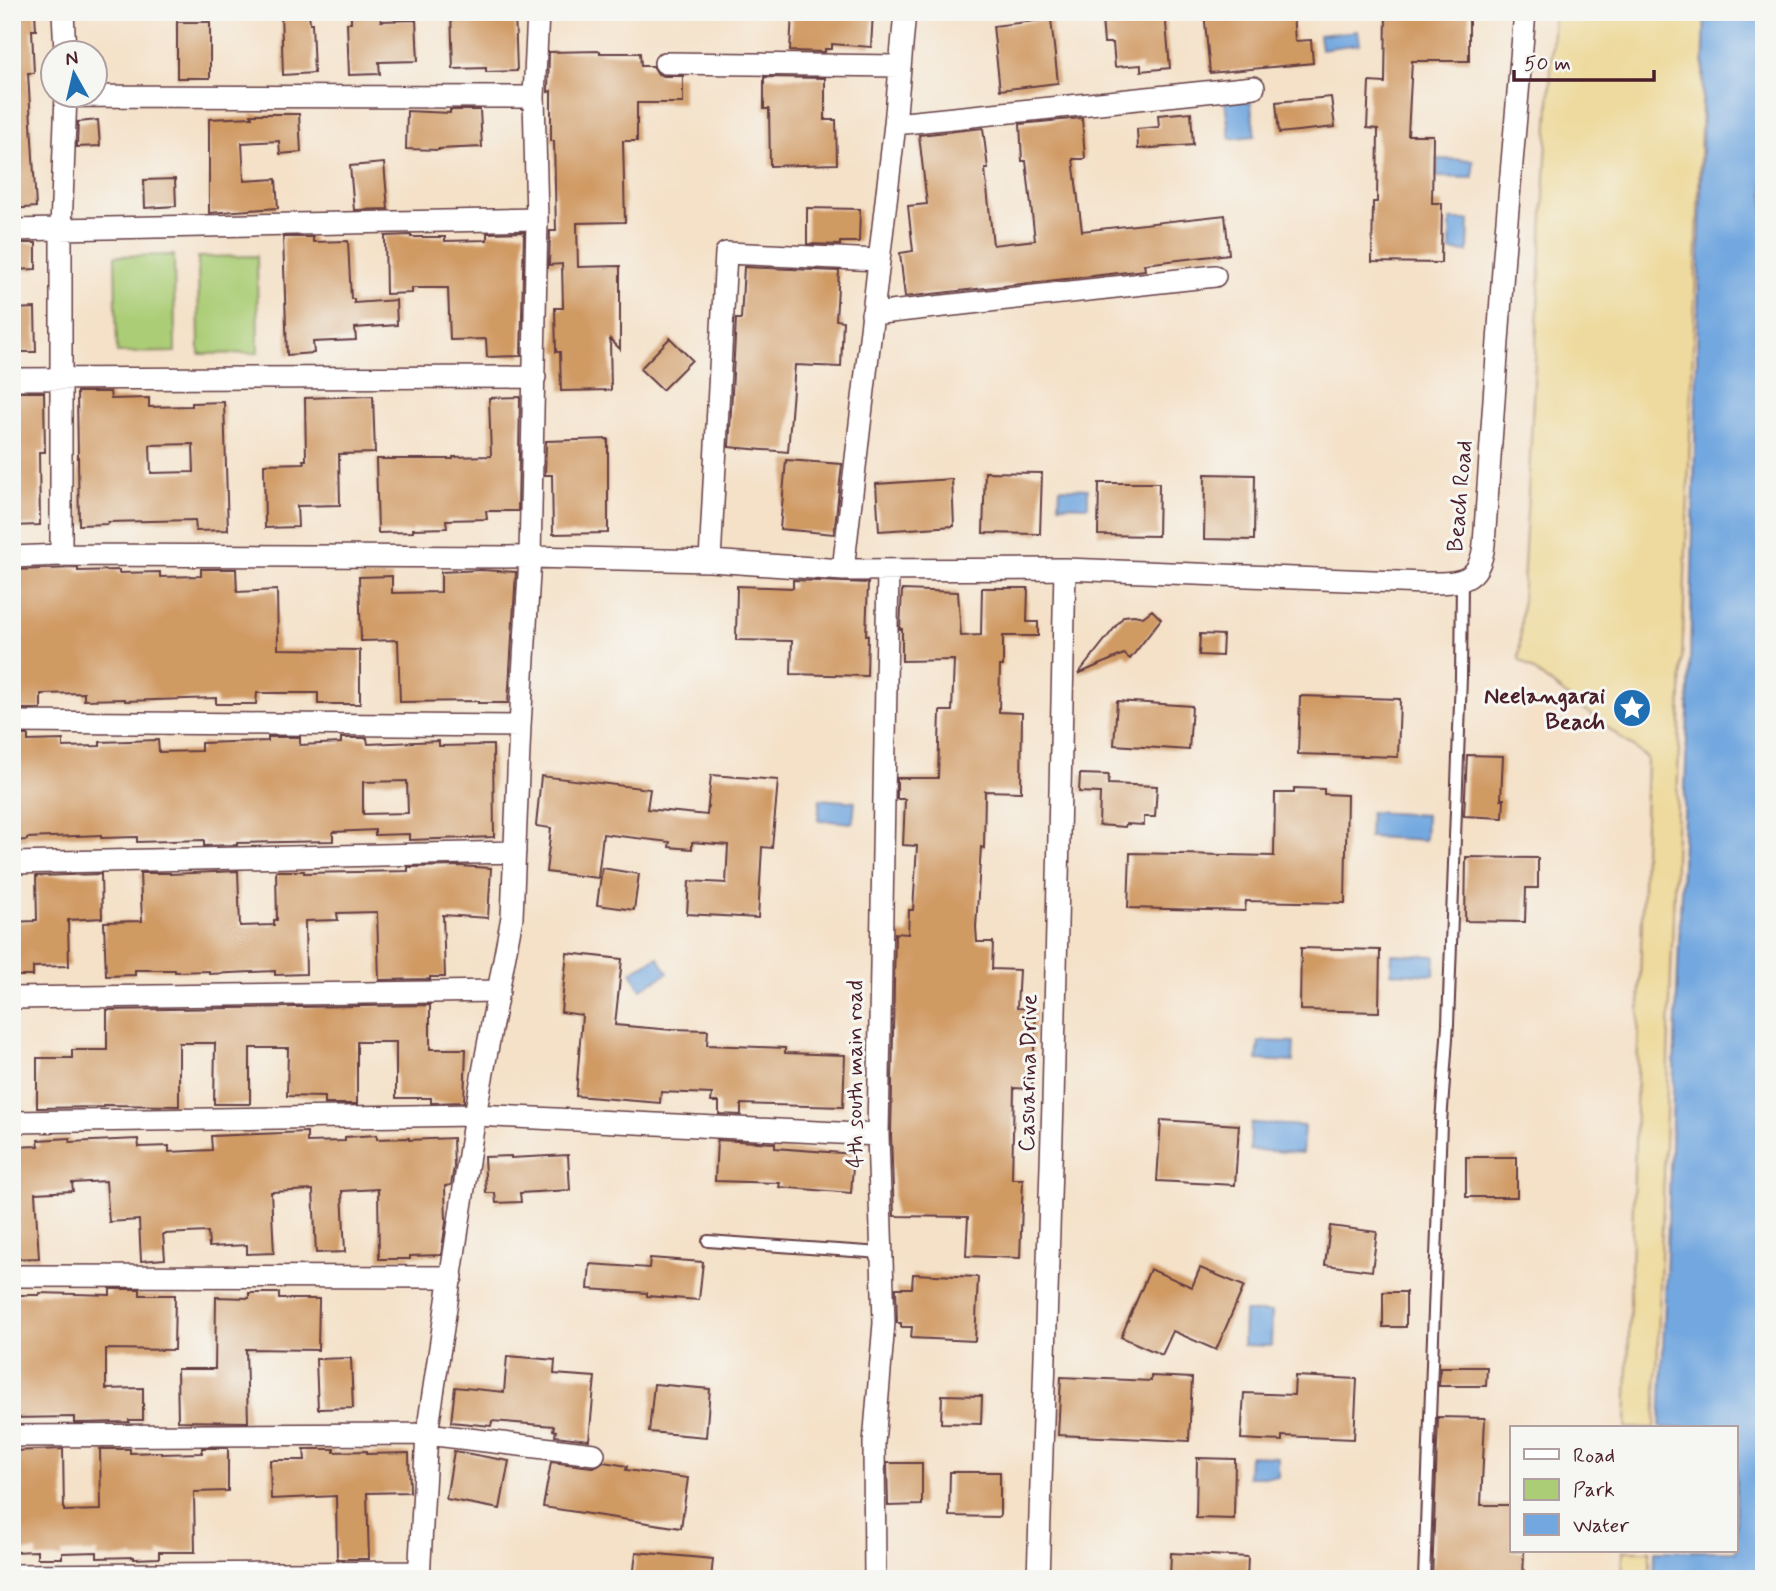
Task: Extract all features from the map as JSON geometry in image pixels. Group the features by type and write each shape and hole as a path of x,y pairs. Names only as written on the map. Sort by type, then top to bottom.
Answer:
{"street":[{"path":"63,12 64,38"},
{"path":"12,1575 420,1575 427,1434 475,1115 512,917 530,557 537,219 534,97 538,12"},
{"path":"843,570 895,124 905,12"},
{"name":"Beach Road","path":"12,557 530,557 710,561 843,570 1065,569 1425,583 1462,580 1470,577 1477,568 1484,544 1503,269 1525,12"},
{"path":"665,63 900,66"},
{"path":"895,124 1254,87"},
{"path":"108,95 534,97"},
{"path":"61,555 61,229 66,108"},
{"path":"12,230 537,219"},
{"path":"710,561 726,253 879,260"},
{"path":"872,314 1215,275"},
{"path":"12,379 535,377"},
{"name":"Casuarina Drive","path":"1038,1579 1065,569"},
{"name":"4th south main road","path":"875,1579 874,1443 884,1323 878,1135 888,570"},
{"path":"12,722 520,726"},
{"path":"12,863 515,852"},
{"path":"12,998 499,991"},
{"path":"12,1122 475,1115 878,1135"},
{"path":"12,1276 452,1277"},
{"path":"12,1436 427,1434 594,1454"}],"lane":[{"path":"1424,1579 1441,1124 1448,1024 1462,580"},
{"path":"708,1241 882,1252"}],"green space":[{"path":"174,255 175,352 117,353 115,256"},
{"path":"257,256 258,353 199,354 198,257"}],"sand":[{"name":"Neelangarai Beach","path":"1554,12 1705,12 1655,1426 1626,1426 1647,758 1519,659"},
{"path":"1623,1552 1650,1552 1650,1579 1622,1579"}],"water":[{"path":"1705,12 1764,12 1764,1579 1654,1579 1655,1552 1738,1552 1738,1426 1660,1426 1690,661"},
{"path":"1358,31 1360,44 1321,49 1319,35"},
{"path":"1250,98 1255,136 1230,139 1225,101"},
{"path":"1438,159 1473,160 1473,178 1437,177"},
{"path":"1450,220 1469,220 1468,252 1450,251"},
{"path":"1060,488 1088,489 1088,506 1059,505"},
{"path":"820,799 855,802 853,823 818,820"},
{"path":"1370,812 1426,815 1425,840 1369,837"},
{"path":"1392,954 1435,956 1434,975 1391,973"},
{"path":"658,957 668,973 641,989 631,972"},
{"path":"1259,1041 1294,1042 1293,1062 1257,1060"},
{"path":"1251,1123 1304,1126 1302,1153 1250,1150"},
{"path":"1244,1312 1272,1312 1271,1346 1243,1345"},
{"path":"1249,1456 1278,1457 1278,1477 1248,1477"}],"building":[{"path":"12,12 35,12 36,30 32,30 34,73 28,73 36,207 12,209"},
{"path":"281,12 309,12 314,73 283,75"},
{"path":"351,12 381,12 381,21 416,20 418,61 379,62 380,74 349,75 347,23 351,23"},
{"path":"451,12 515,12 517,71 453,69"},
{"path":"792,12 873,12 871,47 832,44 832,49 825,49 825,52 790,51"},
{"path":"1204,12 1293,12 1295,41 1311,40 1313,63 1210,73"},
{"path":"1386,12 1469,12 1469,61 1412,61 1408,135 1433,135 1432,203 1442,203 1441,263 1372,262 1373,202 1377,202 1378,129 1367,128 1369,82 1385,83"},
{"path":"1165,13 1170,68 1141,71 1141,65 1115,67 1113,43 1104,43 1102,19"},
{"path":"1051,19 1058,83 1000,90 993,26"},
{"path":"177,22 210,22 210,78 177,78"},
{"path":"549,52 640,53 641,66 653,66 658,74 664,76 683,76 683,103 637,103 637,141 623,141 625,222 577,223 578,267 620,266 620,349 610,339 611,390 561,391 560,352 556,352 555,308 563,308 562,264 549,265 550,231 556,231 554,141 551,141 551,91 548,92"},
{"path":"764,77 825,78 825,120 836,120 837,164 770,166 769,109 764,109"},
{"path":"1331,97 1335,127 1279,133 1276,102"},
{"path":"450,110 480,110 482,147 406,149 407,111 450,113"},
{"path":"1191,112 1193,145 1138,149 1137,129 1159,127 1158,115"},
{"path":"251,114 299,114 301,152 280,154 279,141 242,143 244,181 276,179 278,208 209,213 209,119 252,117"},
{"path":"1082,118 1085,159 1073,159 1082,231 1225,215 1229,254 1144,264 1145,270 905,297 900,253 913,251 908,206 927,204 919,135 983,128 993,245 1035,240 1026,161 1022,161 1020,124"},
{"path":"98,120 100,146 77,147 78,122"},
{"path":"384,163 388,209 354,210 350,166"},
{"path":"175,179 176,206 145,208 144,180"},
{"path":"807,208 860,209 859,242 840,242 840,245 807,244"},
{"path":"524,232 521,356 487,357 486,339 450,340 448,288 412,288 412,293 386,294 385,236 445,237 445,241 487,240 487,233"},
{"path":"283,237 313,237 313,242 348,241 351,299 354,299 354,303 396,300 397,325 355,328 356,340 313,342 314,353 287,355"},
{"path":"12,243 36,243 36,269 12,270"},
{"path":"744,267 839,271 836,320 843,321 841,367 795,365 788,452 729,447 736,319 741,319"},
{"path":"35,308 36,352 12,352 12,309"},
{"path":"670,338 692,360 662,390 640,369"},
{"path":"12,392 44,392 45,452 39,452 40,525 12,526"},
{"path":"77,392 110,392 111,399 149,398 149,407 224,402 228,530 196,531 195,520 79,525","holes":["193,444 194,472 151,473 150,445"]},
{"path":"373,396 375,453 339,454 340,505 297,506 298,527 265,528 264,464 304,463 303,460 306,460 305,398"},
{"path":"520,397 518,511 486,511 487,519 446,520 447,528 378,533 376,459 491,456 489,398"},
{"path":"608,439 608,533 553,534 552,475 545,475 546,441"},
{"path":"786,460 842,464 834,534 780,529"},
{"path":"985,472 1042,473 1040,534 983,533"},
{"path":"1205,474 1255,475 1254,540 1204,539"},
{"path":"952,479 954,526 879,531 876,484"},
{"path":"1099,483 1159,483 1158,536 1098,535"},
{"path":"78,568 78,571 119,570 119,573 160,572 160,577 201,576 201,569 236,569 237,592 277,590 278,649 360,650 360,704 318,704 318,693 257,693 256,704 216,704 216,698 84,700 84,693 41,694 41,709 12,709 12,570"},
{"path":"441,572 516,572 508,703 400,702 398,640 361,641 359,577 392,576 392,593 441,592"},
{"path":"793,580 868,583 867,676 791,674 792,641 736,640 737,586 793,588"},
{"path":"982,588 1028,588 1027,622 1038,622 1038,636 1003,636 999,712 1022,713 1021,792 985,791 984,848 981,847 976,927 977,942 993,942 992,969 1019,970 1017,1008 1036,1009 1032,1089 1014,1088 1012,1179 1023,1179 1020,1258 966,1256 968,1217 894,1216 891,1135 895,933 908,934 909,910 913,910 917,846 903,845 905,799 897,799 897,778 938,778 940,711 952,711 954,660 902,661 902,590 958,592 961,636 981,635"},
{"path":"1152,610 1161,619 1130,659 1124,654 1078,674 1124,616 1143,617"},
{"path":"1200,634 1223,635 1222,656 1199,655"},
{"path":"1300,696 1400,699 1398,757 1298,754"},
{"path":"1117,701 1192,706 1189,750 1114,745"},
{"path":"12,735 28,735 28,741 63,740 63,747 100,746 100,742 158,740 159,752 201,751 201,743 268,741 268,737 300,737 300,745 341,743 341,738 367,738 368,744 439,741 439,746 493,745 494,837 409,840 409,834 375,835 375,830 333,832 333,841 204,846 204,840 137,842 137,837 101,838 101,835 12,841","holes":["407,781 408,813 363,814 363,782"]},
{"path":"1467,755 1503,756 1503,818 1464,816"},
{"path":"1080,774 1109,775 1108,784 1157,786 1155,817 1144,817 1144,825 1099,825 1100,793 1079,792"},
{"path":"711,775 778,780 772,848 762,847 758,918 687,914 689,881 726,883 728,845 692,842 692,849 669,847 670,842 603,834 598,878 546,872 551,828 536,826 541,776 650,789 647,809 707,815"},
{"path":"1294,788 1324,789 1324,794 1347,795 1345,903 1246,901 1245,911 1128,908 1130,853 1274,856 1275,793 1294,793"},
{"path":"1466,857 1538,858 1538,888 1526,888 1525,922 1465,921"},
{"path":"408,867 491,868 488,918 443,915 445,977 379,980 377,912 337,913 338,920 305,921 306,974 275,975 275,971 209,974 209,971 135,970 135,975 106,976 104,922 142,921 140,873 238,871 240,926 274,925 274,920 277,920 276,871 408,871"},
{"path":"602,868 639,874 634,910 597,905"},
{"path":"101,874 102,918 68,920 69,966 33,967 33,976 12,976 12,922 37,920 36,876"},
{"path":"1301,948 1380,950 1379,1012 1300,1010"},
{"path":"567,953 622,959 615,1025 708,1030 707,1045 785,1048 785,1053 845,1055 843,1107 741,1104 741,1115 719,1114 719,1102 711,1102 712,1094 661,1092 660,1103 576,1096 582,1015 561,1012"},
{"path":"430,1005 430,1049 466,1049 464,1102 431,1103 431,1098 396,1098 396,1042 357,1042 357,1104 325,1104 325,1097 287,1096 288,1048 250,1048 250,1104 214,1104 215,1043 179,1043 179,1106 37,1108 37,1058 72,1058 72,1050 107,1050 107,1010"},
{"path":"1161,1120 1239,1125 1235,1185 1157,1181"},
{"path":"307,1132 307,1142 345,1141 345,1137 377,1135 377,1139 453,1138 454,1167 451,1185 445,1186 446,1222 441,1255 379,1259 378,1189 342,1191 345,1252 316,1253 313,1190 271,1192 274,1253 247,1254 247,1245 209,1247 208,1232 163,1234 165,1259 141,1261 139,1220 109,1222 106,1181 72,1183 73,1191 35,1193 39,1258 12,1259 12,1147 39,1146 38,1140 70,1138 70,1142 138,1139 139,1147 169,1146 169,1152 212,1150 211,1136"},
{"path":"717,1140 775,1143 775,1148 854,1154 851,1193 779,1187 780,1183 715,1181"},
{"path":"568,1155 570,1190 520,1193 521,1202 496,1203 495,1193 486,1193 484,1157"},
{"path":"1466,1157 1517,1157 1517,1197 1466,1197"},
{"path":"1330,1226 1377,1232 1372,1271 1325,1265"},
{"path":"650,1258 703,1262 699,1300 588,1289 590,1264 649,1268"},
{"path":"1200,1268 1244,1286 1216,1350 1173,1331 1162,1355 1121,1337 1150,1269 1192,1287"},
{"path":"913,1274 978,1277 975,1341 911,1338 912,1327 901,1327 901,1323 897,1323 896,1288 912,1288"},
{"path":"110,1289 140,1289 140,1295 175,1295 174,1350 106,1349 106,1389 143,1388 143,1420 74,1423 74,1417 12,1418 12,1295 110,1295"},
{"path":"1383,1292 1406,1292 1406,1327 1383,1327"},
{"path":"249,1293 279,1293 279,1299 319,1299 318,1350 246,1349 248,1422 178,1421 177,1369 215,1369 216,1297 249,1298"},
{"path":"507,1356 555,1360 554,1374 595,1377 589,1440 555,1436 554,1426 492,1421 491,1426 451,1422 455,1387 504,1392"},
{"path":"351,1358 353,1408 318,1409 316,1359"},
{"path":"1440,1367 1487,1367 1486,1386 1439,1386"},
{"path":"1151,1376 1192,1378 1189,1441 1058,1435 1061,1377 1151,1381"},
{"path":"1295,1376 1357,1379 1354,1439 1282,1436 1282,1441 1241,1439 1244,1393 1294,1395"},
{"path":"654,1384 710,1389 706,1437 649,1432"},
{"path":"942,1395 982,1396 981,1424 941,1423"},
{"path":"1438,1417 1485,1418 1481,1505 1510,1505 1510,1552 1524,1552 1523,1579 1432,1579"},
{"path":"202,1448 228,1448 228,1491 194,1492 195,1552 159,1552 159,1558 134,1559 97,1558 97,1552 62,1553 62,1558 37,1558 37,1551 12,1552 12,1451 63,1449 64,1511 101,1510 100,1449 130,1449 130,1453 161,1454 202,1453"},
{"path":"304,1449 367,1451 367,1454 409,1453 410,1492 367,1493 369,1559 337,1559 336,1496 271,1499 270,1460 305,1460"},
{"path":"454,1451 509,1461 500,1509 446,1499"},
{"path":"1197,1458 1235,1459 1234,1519 1196,1518"},
{"path":"551,1462 592,1467 604,1462 627,1466 626,1470 688,1478 681,1528 543,1507"},
{"path":"887,1463 922,1463 922,1505 888,1506"},
{"path":"950,1472 1000,1472 1000,1517 949,1516"},
{"path":"636,1552 713,1559 711,1579 633,1579"},
{"path":"1171,1553 1248,1557 1247,1579 1170,1579"}],"place":[{"name":"Neelangarai Beach","path":"1632,708"}]}
